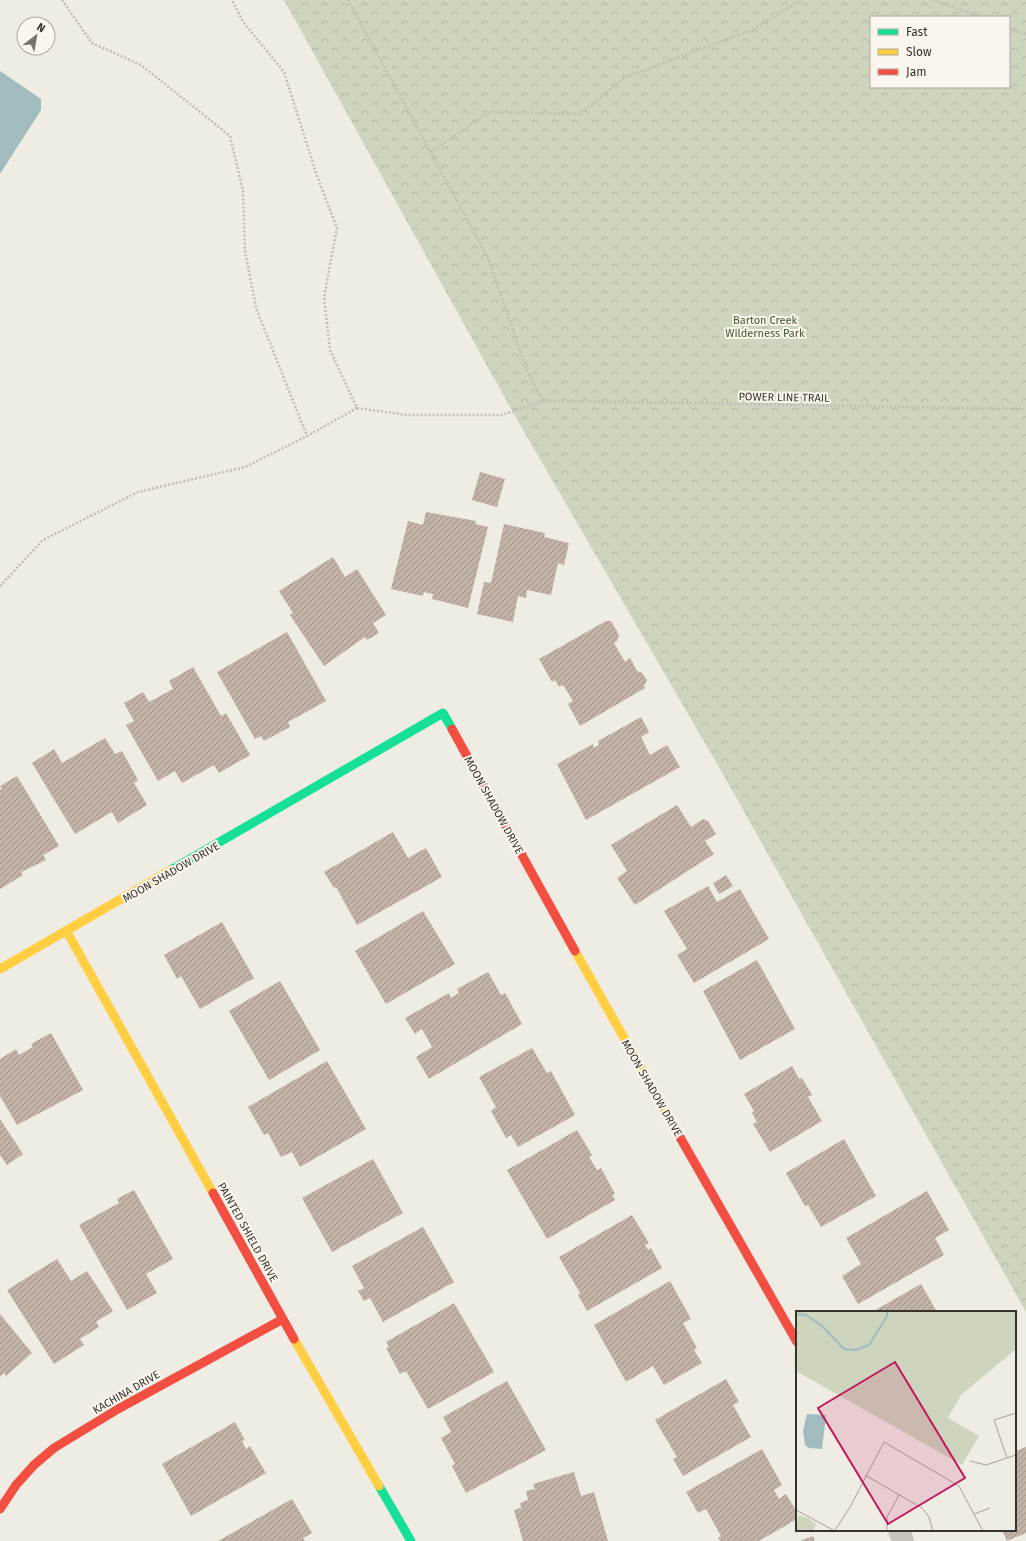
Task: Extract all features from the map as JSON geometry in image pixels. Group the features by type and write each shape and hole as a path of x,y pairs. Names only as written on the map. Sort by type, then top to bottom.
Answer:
{"street":[{"name":"MOON SHADOW DRIVE","path":"0,969 67,932 443,713 608,1010 796,1340"},
{"name":"PAINTED SHIELD DRIVE","path":"67,932 283,1319 411,1541"},
{"name":"KACHINA DRIVE","path":"0,1509 20,1480 34,1465 54,1448 118,1410 283,1319"},
{"path":"899,1531 903,1541"}],"path":[{"path":"62,0 92,42 141,65 230,136 244,191 245,251 256,308 308,436"},
{"path":"0,586 43,540 138,492 245,467 308,436 357,408 330,350 324,297 337,228 317,176 284,72 243,22 232,0"},
{"path":"348,0 488,258 527,372 543,401"},
{"path":"431,152 489,112 580,114 626,77 750,31 802,0"},
{"path":"933,0 977,16"},
{"path":"1010,28 1026,34"},
{"name":"POWER LINE TRAIL","path":"357,408 407,415 502,415 543,401 1026,409"}],"green space":[{"name":"Barton Creek Wilderness Park","path":"284,0 1026,0 1026,1312 720,769 515,416"}],"water":[{"path":"0,71 41,99 41,110 0,174"}],"building":[{"path":"480,472 505,479 497,507 472,500"},
{"path":"426,512 476,521 475,524 488,527 468,608 432,599 433,594 424,592 423,596 391,589 408,521 423,525"},
{"path":"504,524 545,533 544,537 569,543 564,565 558,563 551,595 527,590 526,598 518,596 513,622 477,614 484,582 491,583"},
{"path":"333,557 345,577 357,569 386,615 373,623 379,633 367,640 365,637 324,666 290,615 293,613 279,591"},
{"path":"606,621 611,621 619,635 617,641 614,643 625,662 630,658 637,671 642,673 647,680 644,686 645,688 580,726 568,704 573,701 563,685 559,687 555,680 552,682 539,659"},
{"path":"287,632 326,701 288,722 290,727 264,741 261,736 255,739 217,672"},
{"path":"193,667 221,716 226,713 250,755 219,773 214,765 182,783 175,771 158,781 126,725 134,721 124,703 143,692 149,702 173,689 169,681"},
{"path":"641,717 649,732 641,737 650,755 667,745 680,767 586,820 557,764 593,744 594,748 599,745 598,741"},
{"path":"105,738 115,754 122,751 138,780 134,783 147,805 118,823 112,812 75,834 32,763 54,749 62,763"},
{"path":"17,776 59,846 43,855 46,860 21,872 23,875 0,889 0,790 2,789 0,786"},
{"path":"677,805 691,827 703,819 708,821 716,834 705,841 714,854 635,905 617,878 627,871 611,845"},
{"path":"393,832 408,858 426,848 442,877 357,925 336,887 334,888 324,872"},
{"path":"726,875 733,886 719,894 713,883"},
{"path":"708,886 717,902 740,889 769,939 694,983 677,955 687,949 664,911"},
{"path":"423,911 455,964 386,1004 355,951"},
{"path":"222,922 254,978 200,1009 181,976 177,979 164,955"},
{"path":"757,960 795,1029 740,1060 703,991"},
{"path":"488,972 501,995 505,993 522,1024 429,1079 416,1057 432,1047 422,1029 415,1034 405,1018 449,993 451,998 459,993 457,989"},
{"path":"280,981 320,1050 269,1080 229,1011"},
{"path":"51,1033 83,1090 17,1125 0,1096 0,1059 16,1049 19,1055 33,1047 31,1044"},
{"path":"532,1048 547,1073 551,1071 575,1115 518,1147 511,1135 506,1138 491,1111 496,1107 479,1077"},
{"path":"327,1061 366,1129 300,1167 292,1152 281,1157 268,1133 264,1135 248,1107"},
{"path":"792,1066 799,1079 802,1078 812,1095 808,1097 822,1121 770,1152 753,1124 757,1122 752,1113 754,1111 744,1094"},
{"path":"0,1119 23,1154 7,1165 0,1155"},
{"path":"577,1130 592,1155 589,1157 597,1170 601,1168 615,1194 612,1195 615,1200 547,1239 507,1170"},
{"path":"844,1139 876,1196 821,1227 808,1205 805,1206 786,1173"},
{"path":"373,1159 403,1213 332,1252 302,1198"},
{"path":"134,1190 173,1259 146,1274 157,1293 127,1310 79,1225 119,1203 117,1199"},
{"path":"927,1191 949,1230 935,1238 944,1255 858,1304 842,1276 861,1264 846,1238"},
{"path":"632,1215 649,1243 645,1245 648,1250 651,1248 662,1268 587,1311 578,1295 580,1293 559,1257"},
{"path":"423,1227 454,1282 383,1322 370,1298 364,1301 358,1291 364,1288 352,1266"},
{"path":"57,1259 71,1281 87,1271 113,1311 96,1322 99,1327 80,1339 84,1345 54,1364 7,1290"},
{"path":"670,1281 691,1319 683,1323 697,1348 694,1350 702,1363 664,1385 653,1366 626,1382 594,1325"},
{"path":"921,1284 936,1311 874,1311"},
{"path":"454,1303 494,1372 428,1409 406,1371 400,1374 386,1348 389,1347 386,1342"},
{"path":"0,1314 32,1353 6,1376 4,1373 0,1377"},
{"path":"726,1379 739,1402 733,1405 751,1437 683,1476 673,1459 677,1457 655,1420"},
{"path":"507,1381 546,1450 466,1493 452,1466 455,1464 441,1438 451,1432 443,1417"},
{"path":"235,1422 245,1440 242,1441 246,1449 250,1446 266,1473 191,1516 162,1464"},
{"path":"1026,1447 1026,1533 1007,1541 1002,1531 1016,1531 1016,1451"},
{"path":"762,1449 782,1485 774,1490 779,1499 786,1494 796,1510 796,1520 759,1541 720,1541 718,1538 721,1536 706,1509 698,1513 686,1492"},
{"path":"574,1472 581,1496 594,1492 608,1541 523,1541 514,1510 521,1508 520,1503 528,1500 526,1491 535,1489 533,1484"},
{"path":"292,1499 312,1533 303,1538 305,1541 218,1541"},
{"path":"813,1536 815,1541 800,1541"}],"traffic: fast":[{"path":"171,870 443,713 452,729"},
{"path":"379,1486 411,1541"}],"traffic: slow":[{"path":"0,969 171,870"},
{"path":"67,932 213,1193"},
{"path":"575,951 677,1132"},
{"path":"294,1339 379,1486"}],"traffic: jam":[{"path":"452,729 575,951"},
{"path":"677,1132 796,1340"},
{"path":"213,1193 294,1339"},
{"path":"0,1509 16,1485 34,1465 54,1448 118,1409 283,1319"}]}
